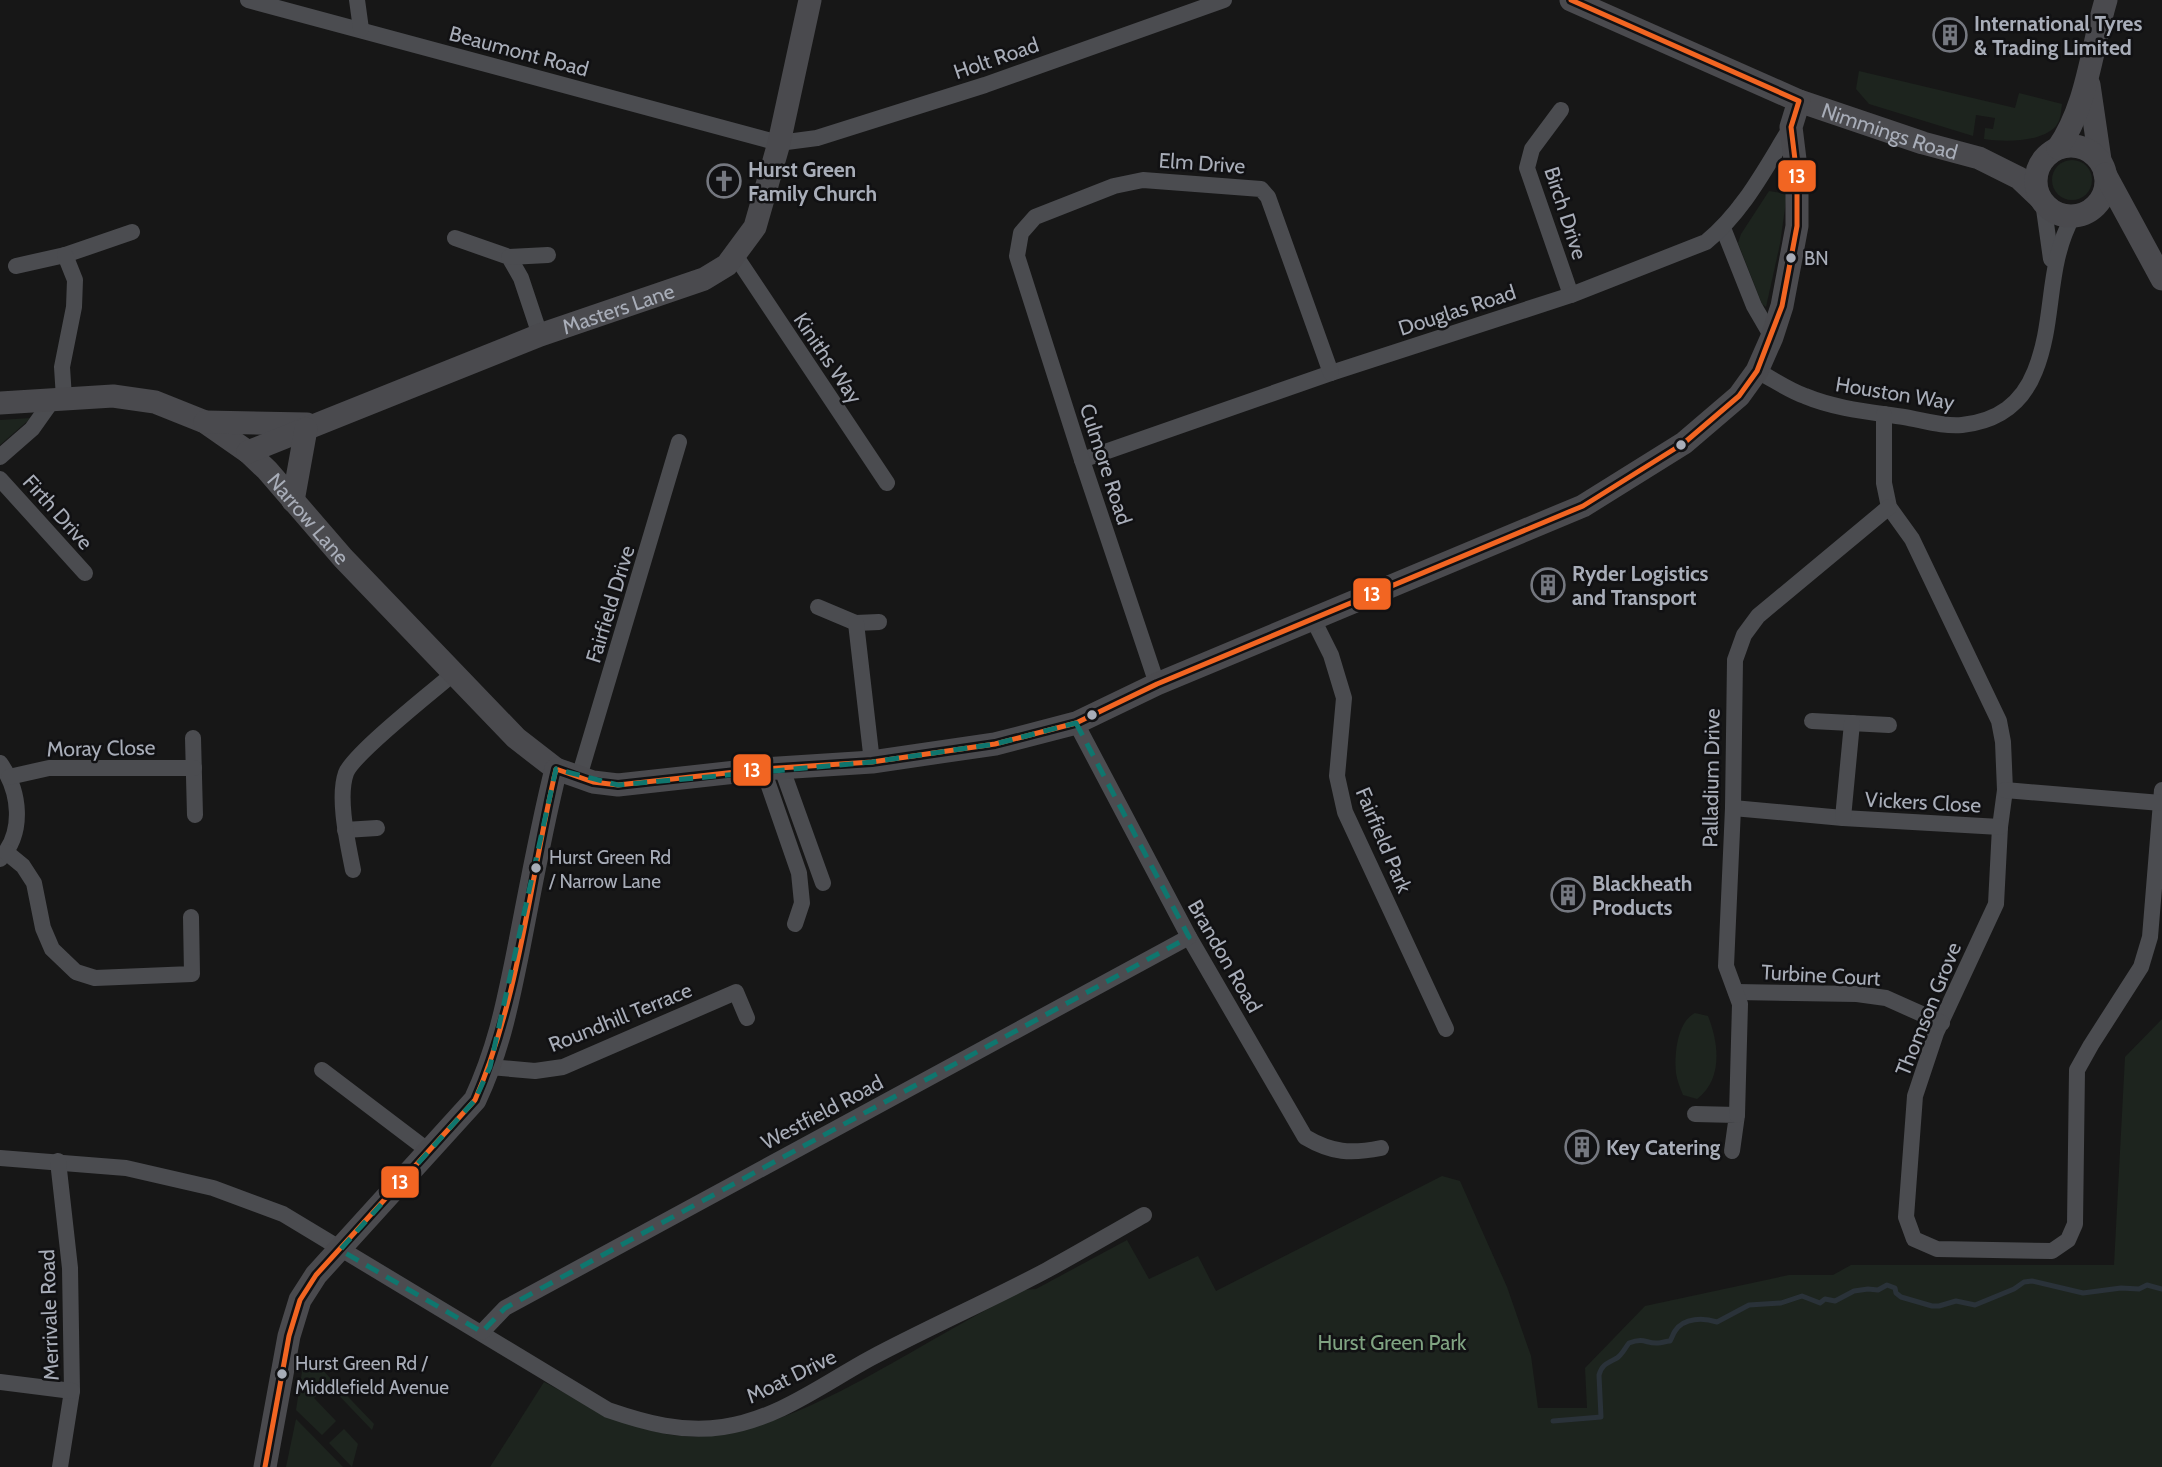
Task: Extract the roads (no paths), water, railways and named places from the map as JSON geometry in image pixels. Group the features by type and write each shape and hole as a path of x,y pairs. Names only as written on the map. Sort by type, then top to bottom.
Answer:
{"main road":[{"name":"Masters Lane","path":"248,452 540,335 704,279 727,265 755,227 779,143 810,0"},
{"name":"Nimmings Road","path":"1571,0 1799,101 1923,143 1979,158 2019,178 2041,199"},
{"path":"2106,0 2088,79 2069,131 2040,164 2036,174 2036,189 2041,199 2053,211 2116,221 2139,233"},
{"path":"2079,215 2094,208 2101,199 2106,184 2088,79"},
{"path":"1791,127 1799,101"},
{"name":"Narrow Lane","path":"0,403 113,396 156,402 205,422 248,452 267,470 343,558 516,738 556,769 593,782 618,785 872,762 995,744 1076,723 1157,684 1583,506 1684,443 1739,396 1758,371 1772,337 1782,306 1797,226 1797,176 1791,127"},
{"path":"2054,150 2076,146 2090,151 2103,167 2162,279"},
{"name":"Nimmings Road","path":"1979,158 2035,158 2054,150"},
{"path":"205,422 312,426 293,501"},
{"path":"265,1467 286,1346 299,1300 316,1275 475,1100 490,1067 503,1023 556,769"}],"street":[{"name":"Beaumont Road","path":"248,0 779,143"},
{"path":"357,0 361,29"},
{"name":"Holt Road","path":"779,143 817,138 985,85 1224,0"},
{"name":"Birch Drive","path":"1561,110 1532,149 1527,168 1571,295"},
{"name":"Douglas Road","path":"1082,460 1331,373 1571,295 1685,252 1706,242 1723,228 1751,192 1791,127"},
{"name":"Elm Drive","path":"1017,256 1021,233 1035,217 1114,186 1143,180 1261,189 1268,197 1331,373"},
{"name":"Houston Way","path":"2041,199 2053,272"},
{"name":"Houston Way","path":"1758,371 1803,396 1835,406 1961,425 1995,417 2020,400 2035,371 2046,333 2053,272 2062,239 2079,215"},
{"path":"1723,228 1754,306 1772,337"},
{"path":"16,266 65,255 132,232"},
{"path":"455,238 509,257 548,255"},
{"path":"0,457 32,429 59,398 61,367 74,307 75,280 65,255"},
{"name":"Kiniths Way","path":"735,255 887,483"},
{"name":"Culmore Road","path":"1017,256 1157,684"},
{"path":"509,257 521,278 540,335"},
{"path":"1884,414 1884,483 1889,507"},
{"name":"Fairfield Drive","path":"579,777 679,442"},
{"name":"Firth Drive","path":"0,479 85,573"},
{"name":"Thomson Grove","path":"1889,507 1912,539 1999,721 2003,741 2005,790 1996,904 1941,1023 1915,1096 1906,1217 1914,1239 1937,1249 2052,1251 2068,1240 2075,1224 2077,1070 2141,967 2150,937 2161,796"},
{"name":"Palladium Drive","path":"1732,1151 1737,1115 1740,1016 1740,1004 1726,966 1735,660 1744,635 1758,616 1889,507"},
{"path":"818,607 856,623 878,622"},
{"name":"Fairfield Park","path":"1313,619 1331,655 1345,698 1337,776 1345,812 1446,1029"},
{"path":"856,623 872,762"},
{"path":"353,870 345,830 343,800 346,772 367,749 453,674"},
{"path":"1812,720 1889,725"},
{"name":"Brandon Road","path":"1076,723 1189,937 1305,1136 1319,1145 1355,1153 1381,1148"},
{"name":"Vickers Close","path":"1843,818 1852,723"},
{"path":"193,738 195,815"},
{"name":"Moray Close","path":"5,770 194,768"},
{"path":"773,769 823,883"},
{"path":"773,769 799,873 802,903 795,924"},
{"path":"5,770 18,813 15,831 3,856 23,866 34,883 43,928 52,949 76,972 95,978 192,974 191,917"},
{"path":"2005,790 2161,796"},
{"name":"Vickers Close","path":"1732,808 1843,818 2000,827"},
{"path":"345,830 377,828"},
{"name":"Westfield Road","path":"482,1332 505,1308 1189,937"},
{"name":"Roundhill Terrace","path":"490,1067 535,1071 563,1067 736,992 747,1018"},
{"name":"Turbine Court","path":"1736,992 1867,995 1886,998 1941,1023"},
{"path":"322,1070 430,1152"},
{"path":"1695,1114 1737,1115"},
{"name":"Moat Drive","path":"0,1158 126,1168 213,1188 284,1214 608,1410 665,1427 691,1429 723,1427 755,1419 807,1396 870,1359 1046,1270 1144,1215"},
{"name":"Merrivale Road","path":"58,1161 70,1268 72,1391 60,1467"},
{"path":"0,1382 72,1391"}],"waterway":[{"path":"1553,1421 1601,1417 1600,1371 1617,1358 1629,1343 1670,1341 1675,1331 1684,1323 1700,1319 1717,1322 1749,1305 1781,1303 1802,1296 1820,1303 1825,1299 1835,1301 1854,1291 1878,1290 1887,1285 1895,1288 1901,1297 1932,1306 1956,1301 1975,1305 2024,1282 2032,1281 2083,1293 2121,1288 2139,1289 2147,1285 2162,1289"}],"place":[{"name":"International Tyres & Trading Limited","path":"1950,35"},
{"name":"Hurst Green Family Church","path":"724,181"},
{"name":"BN","path":"1791,258"},
{"name":"Ryder Logistics and Transport","path":"1548,585"},
{"name":"Hurst Green Rd / Narrow Lane","path":"536,868"},
{"name":"Blackheath Products","path":"1568,895"},
{"name":"Key Catering","path":"1582,1147"},
{"name":"Hurst Green Rd / Middlefield Avenue","path":"282,1374"}],"park label":[{"name":"Hurst Green Park","path":"1392,1342"}]}
